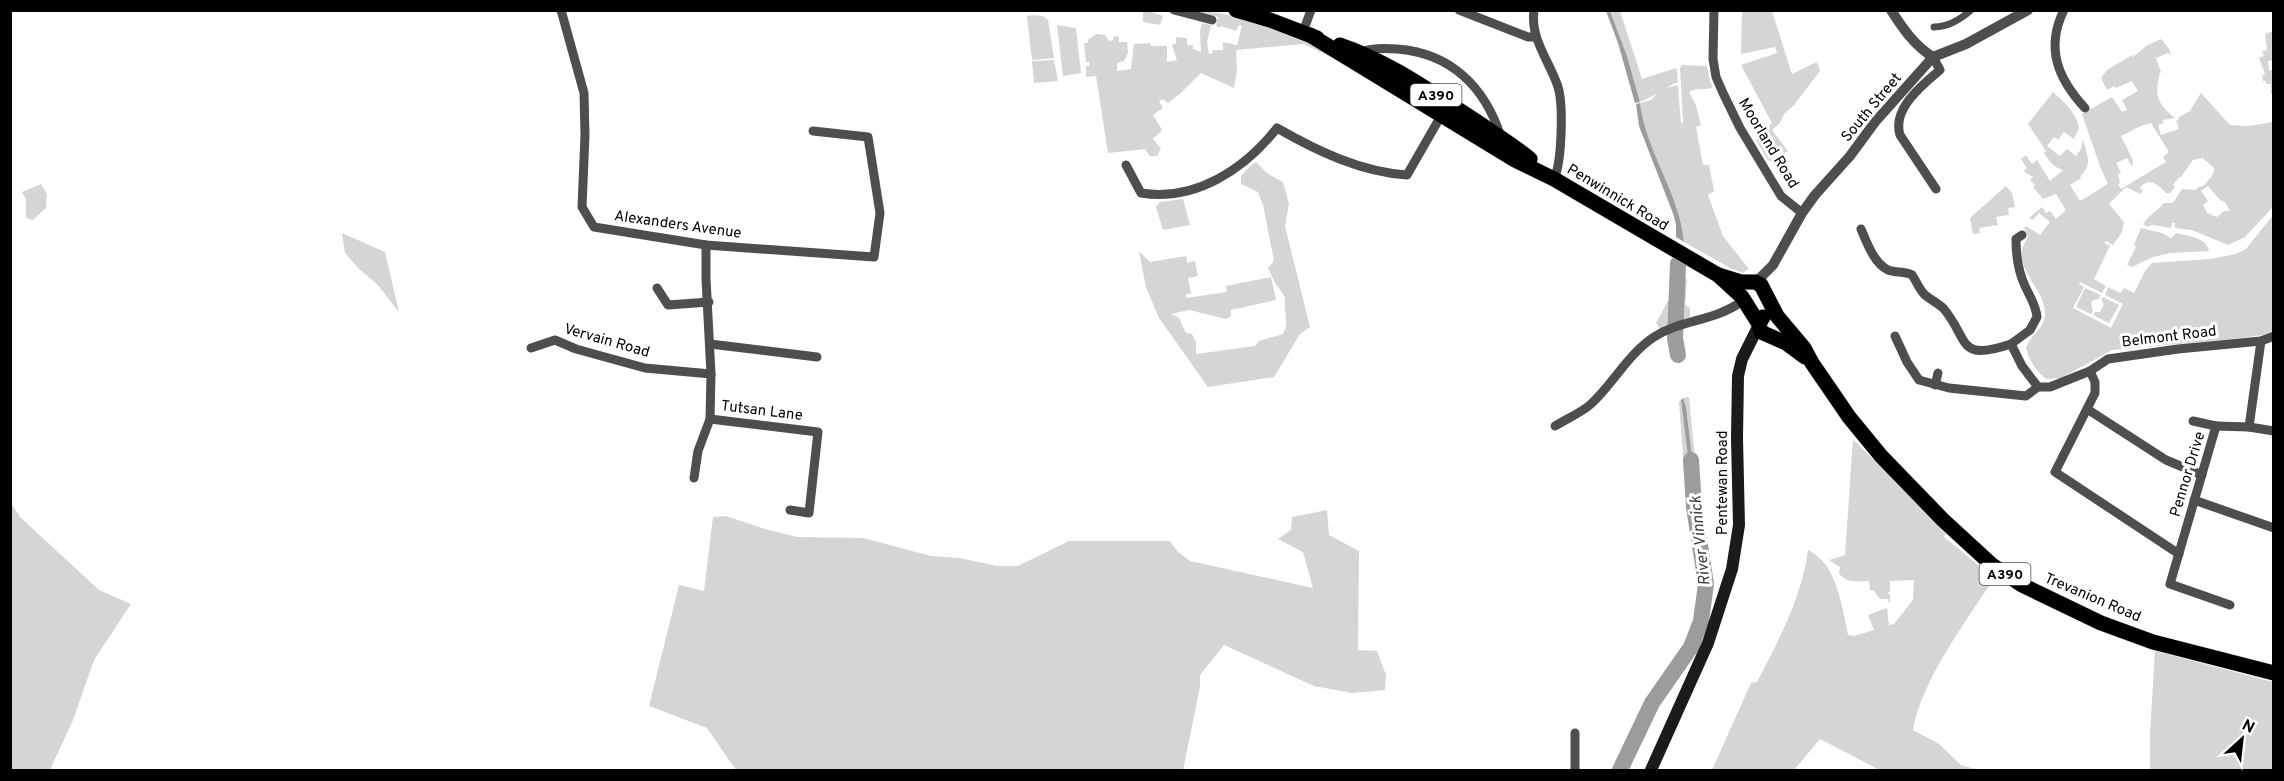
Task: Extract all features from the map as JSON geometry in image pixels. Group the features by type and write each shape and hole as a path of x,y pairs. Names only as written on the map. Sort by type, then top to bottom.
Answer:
{"highway":[{"name":"Penwinnick Road","path":"1236,10 1360,52 1406,77 1445,109 1515,160 1552,178 1751,293"},
{"name":"Penwinnick Road","path":"1306,34 1502,139 1552,178"},
{"name":"A390","path":"1751,293 1779,319 1804,348 1812,363"},
{"name":"A390","path":"1751,293 1759,325"},
{"path":"1766,315 1779,319 1779,333 1771,337 1761,332 1759,325 1766,315"},
{"name":"A390","path":"1771,337 1795,350 1812,363"},
{"name":"Trevanion Road","path":"1812,363 1881,456 1914,491 1992,565 2022,585 2101,623 2153,642 2274,673"}],"main road":[{"name":"Pentewan Road","path":"1651,771 1708,643 1732,569 1740,525 1737,438 1738,376 1742,359 1759,325"},
{"path":"1742,359 1755,346 1771,337"}],"street":[{"name":"Alexanders Avenue","path":"561,10 584,93 582,207 594,227 706,245 874,257 880,213 868,137 813,131"},
{"path":"1174,10 1212,20"},
{"path":"1306,34 1311,10"},
{"path":"1459,10 1528,38 1534,37"},
{"path":"1534,10 1534,37 1547,60 1560,93 1559,163 1552,178"},
{"name":"Moorland Road","path":"1714,10 1713,59 1716,77 1740,128 1781,196 1802,213"},
{"path":"1892,10 1905,31 1933,57 1940,70 1916,93 1901,114 1897,127 1936,189"},
{"path":"1934,27 1963,18 1971,10"},
{"name":"South Street","path":"1751,293 1760,278 1773,265 1802,213 1875,122 1933,57 1966,44 2028,10"},
{"path":"2064,10 2056,40 2057,64 2063,79 2085,108"},
{"path":"1360,52 1387,48 1406,50 1426,54 1447,63 1463,75 1483,98 1494,114 1502,139"},
{"path":"1126,165 1141,193 1168,195 1205,186 1233,171 1258,151 1277,128 1314,148 1349,162 1374,170 1407,175 1445,109"},
{"path":"1861,229 1870,249 1881,264 1890,270 1912,275 1922,292 1946,312 1966,345 1972,349 1985,351 2012,344 2031,330 2037,317 2036,309 2018,265 2015,237"},
{"name":"Tutsan Lane","path":"694,478 698,451 710,419 711,374 706,245"},
{"path":"657,288 668,304 709,302"},
{"path":"1555,426 1589,406 1644,344 1661,333 1727,312 1751,293"},
{"name":"Belmont Road","path":"1895,336 1907,362 1919,380 1949,388 2026,396 2038,387 2050,387 2090,371 2108,358 2261,341 2274,336"},
{"name":"Vervain Road","path":"531,348 555,340 576,349 645,368 711,374"},
{"path":"2249,428 2261,341"},
{"path":"710,344 817,357"},
{"path":"2012,344 2022,366 2038,387"},
{"path":"2090,371 2095,388 2087,409 2055,472 2179,554"},
{"path":"1935,385 1938,372"},
{"path":"2087,409 2166,460 2202,475"},
{"name":"Tutsan Lane","path":"710,419 818,432 809,513 790,510"},
{"path":"2193,421 2216,426"},
{"name":"Pennor Drive","path":"2230,605 2170,584 2216,426 2274,431"},
{"path":"2194,500 2274,528"},
{"path":"1575,733 1575,771"}],"shaded area":[{"path":"1143,11 1163,16 1160,25 1143,22"},
{"path":"1191,11 1218,13 1270,26 1319,48 1390,87 1304,44 1236,50 1237,71 1234,88 1201,73 1168,103 1163,99 1159,101 1163,108 1153,115 1162,130 1153,139 1161,149 1157,156 1150,156 1145,149 1108,153 1096,76 1086,77 1086,66 1089,66 1089,62 1086,62 1084,43 1088,43 1088,40 1096,34 1105,35 1109,41 1113,40 1114,36 1119,37 1119,42 1127,42 1128,53 1124,61 1117,63 1117,71 1131,69 1134,44 1150,43 1151,46 1167,46 1167,62 1177,60 1172,45 1176,43 1176,37 1187,38 1187,45 1193,45 1193,49 1201,52 1202,23 1211,25 1207,42 1209,54 1213,53 1212,50 1223,50 1223,42 1237,45 1242,26 1239,25 1236,31 1221,26 1219,28 1216,25 1218,17"},
{"path":"1606,11 1610,11 1627,56 1640,102 1635,103 1618,43"},
{"path":"1610,11 1620,11 1642,79 1676,68 1678,82 1666,88 1678,85 1681,124 1683,122 1680,68 1682,65 1707,66 1713,87 1689,92 1696,105 1701,125 1696,127 1703,165 1709,165 1714,191 1708,195 1723,236 1749,269 1743,273 1684,242 1676,207 1643,121 1640,103 1651,100 1657,94 1640,102 1627,56"},
{"path":"1742,11 1772,11 1792,74 1817,62 1820,71 1772,130 1788,151 1772,162 1768,160 1756,140 1772,123 1741,65 1777,53 1775,47 1741,54"},
{"path":"1027,16 1043,16 1048,20 1054,58 1032,60"},
{"path":"1057,25 1076,28 1081,73 1063,76"},
{"path":"2273,31 2273,60 2268,61 2269,70 2273,70 2273,94 2271,94 2271,84 2263,81 2262,76 2265,74 2259,58 2264,56 2262,51 2267,50 2265,34"},
{"path":"2161,39 2171,55 2168,53 2156,58 2161,72 2158,83 2159,99 2164,108 2175,118 2163,120 2163,123 2158,125 2161,135 2179,129 2176,120 2178,121 2179,117 2190,111 2201,93 2230,125 2249,126 2273,122 2273,207 2245,237 2228,245 2192,230 2175,228 2175,223 2172,223 2171,228 2152,225 2147,227 2143,224 2164,203 2173,203 2182,189 2195,190 2208,181 2214,168 2203,158 2193,160 2173,185 2175,187 2170,193 2166,193 2151,182 2140,187 2143,191 2140,194 2126,187 2109,204 2124,222 2122,232 2113,245 2106,241 2104,243 2110,246 2094,279 2106,286 2102,293 2080,282 2079,284 2084,287 2073,308 2111,328 2123,304 2105,295 2108,287 2120,293 2124,288 2134,293 2145,271 2152,263 2210,259 2236,254 2246,249 2273,215 2273,331 2242,338 2112,350 2061,378 2046,379 2034,366 2026,349 2030,339 2043,323 2045,312 2044,304 2027,273 2022,257 2022,249 2028,236 2024,228 2026,226 2040,235 2050,222 2039,213 2033,220 2029,218 2042,207 2046,213 2050,211 2056,219 2066,210 2056,194 2043,199 2033,187 2035,185 2030,180 2033,177 2023,171 2027,168 2021,159 2026,155 2032,164 2037,160 2050,181 2063,170 2054,166 2048,159 2044,153 2046,151 2028,124 2053,92 2072,112 2079,128 2074,139 2064,132 2058,140 2054,137 2047,146 2060,156 2067,149 2076,156 2081,149 2083,139 2087,154 2087,167 2080,176 2081,178 2070,185 2080,201 2108,184 2082,114 2112,97 2122,112 2127,110 2122,100 2138,91 2132,81 2107,90 2101,78 2107,70 2132,55 2133,57 2146,46","holes":["2151,123 2169,152 2163,157 2166,162 2121,189 2118,184 2120,183 2118,174 2121,173 2116,163 2127,158 2132,167 2133,160 2121,136","2208,186 2220,200 2225,202 2230,211 2224,211 2217,217 2207,213 2203,205 2208,201 2201,191"]},
{"path":"1054,60 1058,81 1034,83 1032,61"},
{"path":"1640,103 1649,139 1676,207 1684,242 1676,237 1674,216 1639,126 1636,104"},
{"path":"1256,162 1268,174 1283,182 1289,204 1285,226 1310,327 1300,334 1274,377 1208,387 1159,318 1146,287 1139,251 1150,262 1186,256 1187,263 1195,261 1198,276 1188,278 1191,294 1186,294 1186,298 1227,292 1226,286 1271,277 1276,300 1231,310 1231,316 1226,319 1189,310 1171,314 1179,318 1186,333 1192,334 1196,342 1196,354 1255,346 1259,341 1283,334 1286,325 1285,297 1268,268 1274,261 1263,205 1258,192 1241,184 1241,176"},
{"path":"41,184 47,194 46,208 33,220 26,218 26,199 22,192"},
{"path":"2006,186 2012,193 2015,207 2008,208 2009,215 1996,217 1998,225 1979,228 1980,233 1973,234 1970,218"},
{"path":"1183,199 1190,225 1163,230 1156,207 1160,202"},
{"path":"2141,228 2162,233 2171,238 2176,233 2196,238 2207,246 2209,251 2170,253 2153,257 2132,267 2127,265 2136,247 2134,245"},
{"path":"342,233 385,252 399,312 377,284 345,253"},
{"path":"1672,276 1676,276 1672,326 1660,329 1656,323 1669,299"},
{"path":"1679,276 1684,276 1687,280 1685,305 1690,308 1690,318 1678,325"},
{"path":"2085,288 2101,295 2099,299 2091,303 2093,311 2091,314 2076,307"},
{"path":"2103,297 2119,305 2109,323 2093,315 2095,312 2100,312 2104,304 2101,300"},
{"path":"1689,397 1697,480 1695,481 1683,398"},
{"path":"1683,398 1695,481 1691,481 1681,400"},
{"path":"1681,400 1691,481 1685,482 1679,402"},
{"path":"1853,439 1946,533 1944,537 1994,578 1935,671 1918,711 1913,730 1939,744 1961,765 1979,770 1880,770 1820,739 1794,770 1712,770 1751,683 1757,682 1788,619 1805,568 1808,550 1818,556 1832,575 1848,635 1854,636 1874,630 1868,615 1887,608 1889,625 1894,624 1913,600 1914,580 1890,581 1890,592 1887,592 1890,595 1890,605 1888,599 1880,599 1874,591 1870,590 1869,581 1845,579 1839,573 1840,567 1829,560 1845,555"},
{"path":"11,503 20,517 99,590 131,604 94,660 73,720 50,770 11,770"},
{"path":"1327,510 1329,535 1359,551 1358,650 1377,651 1386,675 1385,690 1352,693 1314,686 1224,645 1200,675 1200,687 1183,770 736,770 707,728 649,706 679,585 704,591 713,517 726,516 797,537 863,538 931,556 959,558 997,566 1018,566 1069,541 1170,541 1178,552 1190,561 1313,588 1303,552 1278,539 1291,530 1292,517"},
{"path":"2155,651 2273,682 2273,770 2150,770"}],"waterway":[{"name":"River Vinnick","path":"1678,264 1675,338 1678,355"},
{"name":"River Vinnick","path":"1620,770 1652,703 1691,647 1701,621 1706,584 1694,507 1691,460"}]}
